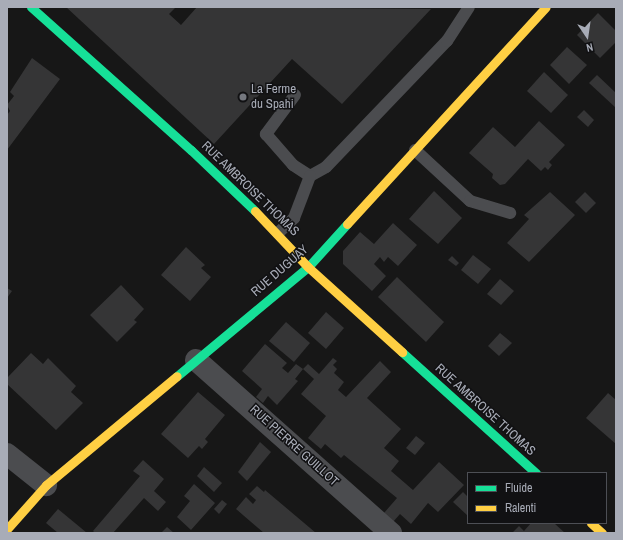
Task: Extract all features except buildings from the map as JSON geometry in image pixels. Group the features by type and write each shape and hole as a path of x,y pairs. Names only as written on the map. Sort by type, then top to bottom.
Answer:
{"street":[{"name":"RUE AMBROISE THOMAS","path":"31,7 191,150 278,233 308,267 535,472"},
{"name":"RUE DUGUAY","path":"7,529 46,485 308,267 546,7"},
{"name":"RUE PIERRE GUILLOT","path":"196,360 391,533"},
{"path":"7,454 46,485"},
{"path":"592,524 602,533"}],"lane":[{"path":"278,233 294,218 310,176 326,167 447,41 469,7"},
{"path":"295,95 266,134 293,165 310,176"},
{"path":"415,150 470,202 510,213"}],"traffic: fast":[{"path":"31,7 191,150 255,211"},
{"path":"177,376 308,267 347,224"},
{"path":"402,352 535,472"}],"traffic: slow":[{"path":"347,224 546,7"},
{"path":"255,211 308,267 402,352"},
{"path":"7,529 46,485 177,376"},
{"path":"592,524 602,533"}],"place":[{"name":"La Ferme du Spahi","path":"243,97"}]}
